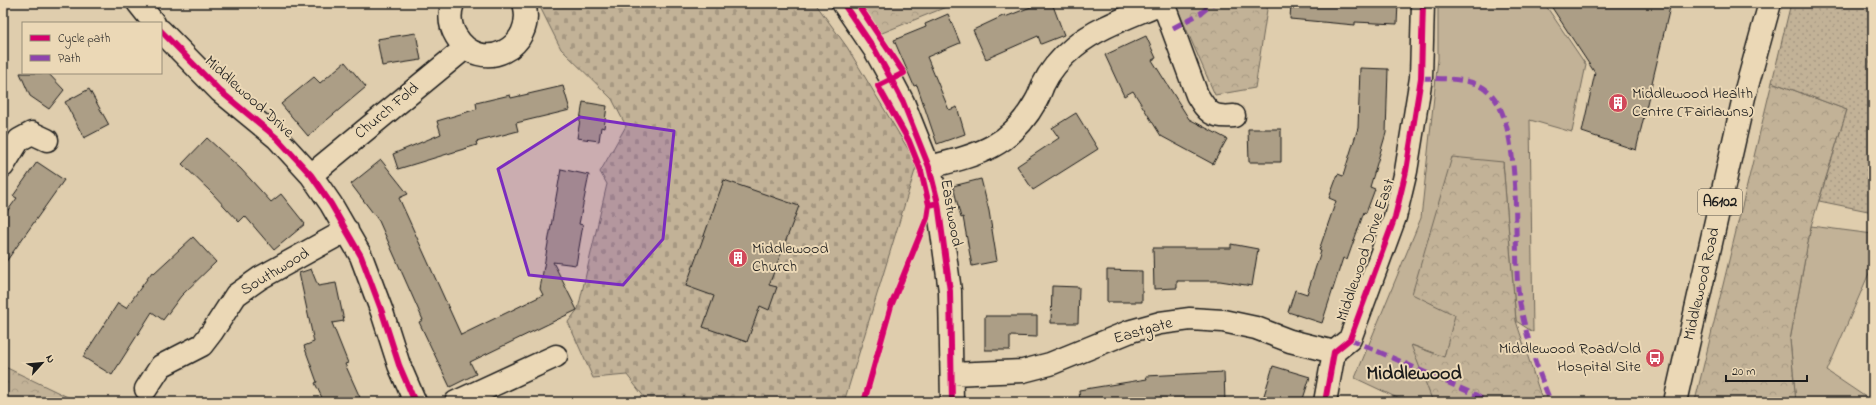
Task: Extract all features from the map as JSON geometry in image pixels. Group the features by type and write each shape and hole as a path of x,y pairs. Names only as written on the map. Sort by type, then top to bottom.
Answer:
{"street":[{"path":"138,3 153,22"},
{"path":"453,3 450,21 453,31 464,48 487,56 501,53 512,47 518,41 525,30 527,12 524,3"},
{"name":"Eastwood","path":"843,3 875,50 891,79 903,102 929,167 938,203 950,290 952,402"},
{"name":"Eastwood","path":"929,167 978,154 997,145 1018,127 1036,102 1044,83 1056,64 1074,47 1099,32 1162,3 1197,95 1206,108 1219,117 1234,116"},
{"name":"Middlewood Drive East","path":"1334,352 1350,339 1398,204 1408,159 1421,78 1422,3"},
{"name":"Middlewood Road","path":"1675,402 1744,97 1770,3"},
{"name":"Middlewood Drive","path":"162,32 220,91 277,138 311,175 347,230 370,279 399,365 415,402"},
{"name":"Church Fold","path":"311,175 464,48"},
{"path":"3,166 19,140 32,133 47,140"},
{"name":"Southwood","path":"146,389 161,366 202,345 236,294 260,278 347,230"},
{"name":"Eastgate","path":"952,374 1023,371 1050,364 1131,331 1160,323 1190,319 1223,321 1256,328 1290,341 1334,352"},
{"path":"1325,402 1334,352"},
{"path":"456,402 556,356"}],"highlighted area":[{"path":"580,117 674,131 663,239 623,285 529,275 498,169"}],"green space":[{"path":"538,3 815,3 847,47 917,164 844,402 648,402 627,375 593,378 568,322 578,309 607,184 600,172 626,126 612,99 561,49"},
{"path":"858,3 952,3 951,5 882,33"},
{"path":"1175,3 1268,3 1255,88 1215,95"},
{"path":"1438,3 1544,3 1586,65 1572,132 1530,120 1533,332 1516,321 1503,162 1444,357 1412,345 1433,402 1406,402 1355,378 1421,218 1438,59"},
{"path":"1791,3 1873,3 1873,212 1819,201 1847,110 1772,82"},
{"path":"1772,82 1847,110 1811,226 1790,340 1796,402 1695,401"},
{"path":"1452,157 1503,162 1516,321 1543,402 1433,402 1411,345 1444,357 1455,315 1412,294"},
{"path":"1811,226 1873,234 1873,264 1827,371 1873,402 1796,402 1790,340"},
{"path":"3,366 78,402 3,402"}],"building":[{"path":"1041,3 1052,3 1064,35 1041,44 1038,36 986,59 973,30 1005,15 1005,17"},
{"path":"1291,3 1398,3 1397,24 1355,22 1355,25 1290,19"},
{"name":"Middlewood Health Centre (Fairlawns)","path":"1549,3 1671,3 1636,150 1582,132 1595,73"},
{"path":"948,14 960,43 927,57 949,110 957,107 965,134 937,144 917,85 914,86 894,40 926,27 925,24"},
{"path":"416,33 421,60 382,66 377,39"},
{"path":"1146,36 1156,58 1152,60 1189,119 1227,139 1213,164 1161,136 1133,91 1124,96 1105,55"},
{"path":"345,62 366,87 308,136 281,104 314,77 320,83"},
{"path":"1360,68 1388,69 1386,133 1370,187 1375,189 1366,213 1364,212 1347,260 1343,258 1322,323 1288,312 1295,290 1307,294 1321,251 1319,250 1336,201 1329,198 1338,174 1343,176 1358,128"},
{"path":"20,73 49,74 64,90 49,109 30,96"},
{"path":"563,86 570,110 516,123 518,131 476,142 477,145 398,169 393,154 441,134 437,121 477,109 476,103 510,95 511,98"},
{"path":"89,89 109,125 84,138 65,102"},
{"path":"583,102 607,106 604,128 601,127 599,141 577,138"},
{"path":"1076,113 1098,149 1033,190 1017,166 1059,138 1052,128"},
{"path":"1248,129 1281,129 1281,162 1249,162"},
{"path":"207,138 241,169 271,202 281,194 305,224 274,250 245,216 239,222 182,164"},
{"path":"381,160 408,194 399,198 461,335 543,295 540,289 561,169 589,175 579,224 583,225 576,265 553,262 577,310 470,362 476,374 450,387 419,322 423,320 379,221 351,184"},
{"path":"37,162 64,180 3,266 3,217 17,198 13,196"},
{"path":"981,179 989,211 997,261 972,266 963,217 961,218 953,186"},
{"name":"Middlewood Church","path":"724,180 799,206 769,285 777,287 769,310 760,306 747,342 703,327 714,296 686,286"},
{"path":"193,237 216,262 181,296 163,320 152,312 112,375 83,357 118,303 126,308 152,272 154,273"},
{"path":"1231,244 1258,249 1252,286 1220,281 1177,281 1177,288 1154,289 1153,248 1231,248"},
{"path":"311,269 318,286 336,283 344,321 332,323 348,363 345,364 362,402 324,402 315,383 317,382 304,346 314,342 299,273"},
{"path":"1107,270 1142,271 1142,302 1107,302"},
{"path":"1052,286 1079,287 1078,323 1051,323"},
{"path":"985,316 1037,316 1037,337 1010,336 1010,350 985,350"},
{"path":"1273,366 1310,377 1302,402 1262,402"},
{"path":"1224,372 1225,402 1080,402 1079,390 1147,379 1146,376"}],"marked path":[{"path":"1173,28 1201,13 1213,3"},
{"path":"1421,78 1447,79 1474,83 1482,86 1488,91 1500,107 1507,130 1515,188 1519,298 1532,351 1551,402"},
{"path":"1350,339 1476,395 1486,402"}],"cycle path":[{"path":"843,3 875,50 891,79 903,102 929,167 938,203 950,291 952,402"},
{"path":"857,3 904,73 878,86 909,141 921,171 929,205"},
{"path":"1325,402 1334,352 1350,339 1395,217 1406,171 1421,78 1423,3"},
{"path":"162,32 220,91 277,138 311,175 331,204 361,256 382,312 399,365 415,402"},
{"path":"864,402 891,306 927,218 929,205 934,204"}],"place":[{"name":"Middlewood Health Centre (Fairlawns)","path":"1618,103"},
{"name":"Middlewood Church","path":"738,258"},
{"name":"Middlewood Road/Old Hospital Site","path":"1655,358"}],"district":[{"name":"Middlewood","path":"1414,374"}]}
